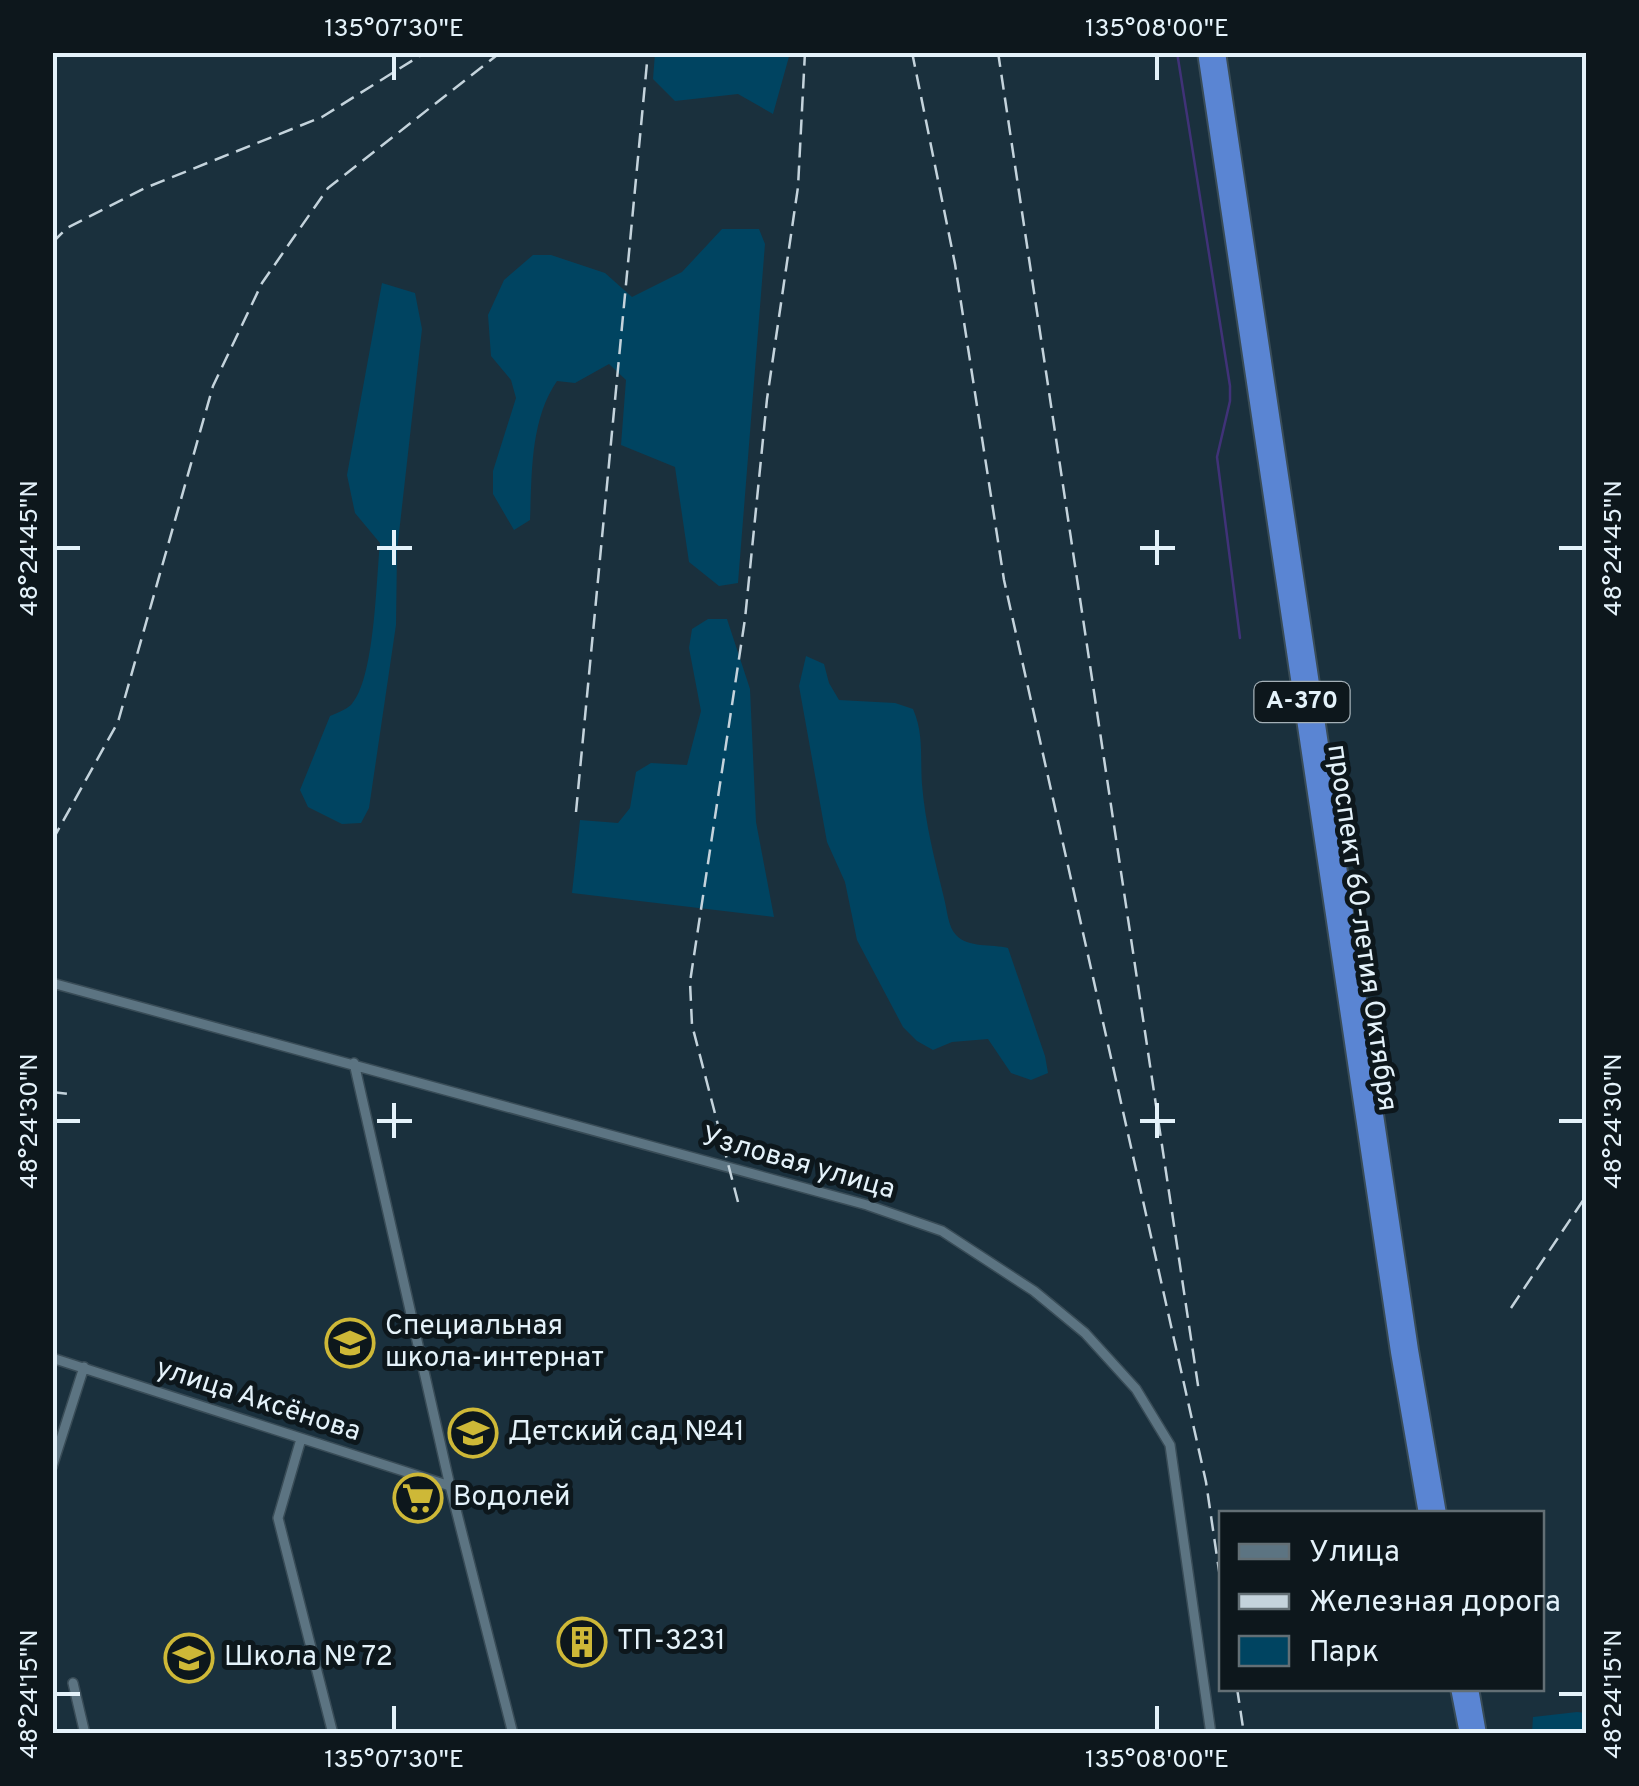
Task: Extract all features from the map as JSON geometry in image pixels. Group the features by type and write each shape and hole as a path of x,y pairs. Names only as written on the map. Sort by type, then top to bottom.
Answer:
{"highway":[{"name":"проспект 60-летия Октября","path":"1205,52 1426,1511"},
{"name":"проспект 60-летия Октября","path":"1218,52 1408,1331 1438,1511"},
{"path":"1459,1691 1467,1734"},
{"path":"1472,1691 1480,1734"}],"street":[{"name":"Узловая улица","path":"52,983 867,1205 942,1231 1086,1332 1136,1389 1170,1446 1210,1734"},
{"path":"354,1064 450,1486 513,1734"},
{"name":"улица Аксёнова","path":"52,1358 450,1486"},
{"path":"52,1467 84,1367"},
{"path":"302,1439 278,1518 333,1734"},
{"path":"73,1684 85,1734"}],"green space":[{"path":"655,52 790,53 773,114 738,94 675,101 653,79"},
{"path":"722,229 759,229 765,244 738,583 719,586 689,562 675,467 621,445 626,380 609,364 575,383 557,381 548,396 534,448 530,520 514,530 493,494 493,471 516,398 511,380 491,356 488,315 504,280 533,255 551,255 605,273 632,297 682,272"},
{"path":"382,283 415,293 422,329 397,551 396,625 369,808 361,823 342,824 308,807 300,790 330,716 351,705 359,692 370,652 380,543 355,513 347,475"},
{"path":"708,619 727,619 750,689 756,822 774,917 572,893 580,820 618,823 630,808 636,772 651,763 687,765 701,711 689,648 692,629"},
{"path":"806,656 824,664 839,700 895,703 913,709 920,737 928,827 951,927 967,942 1008,948 1048,1073 1031,1080 1011,1073 988,1039 952,1042 933,1050 903,1027 857,940 845,882 827,842 799,686"},
{"path":"1586,1713 1586,1733 1532,1733 1533,1717"}],"waterway":[{"path":"1177,52 1230,386 1217,457 1240,638"}],"railway":[{"path":"52,243 67,228 145,188 322,117 426,52"},
{"path":"52,841 118,722 213,386 262,283 328,188 501,52"},
{"path":"576,812 648,52"},
{"path":"738,1202 692,1025 690,982 745,619 767,399 798,187 805,52"},
{"path":"912,52 955,264 1004,580 1206,1482 1219,1571"},
{"path":"998,52 1199,1392"},
{"path":"52,1092 68,1094"},
{"path":"1511,1308 1586,1196"},
{"path":"1237,1691 1244,1734"}],"place":[{"name":"Специальная школа-интернат","path":"350,1343"},
{"name":"Детский сад №41","path":"473,1433"},
{"name":"Водолей","path":"418,1498"},
{"name":"ТП-3231","path":"582,1642"},
{"name":"Школа № 72","path":"189,1658"}]}
